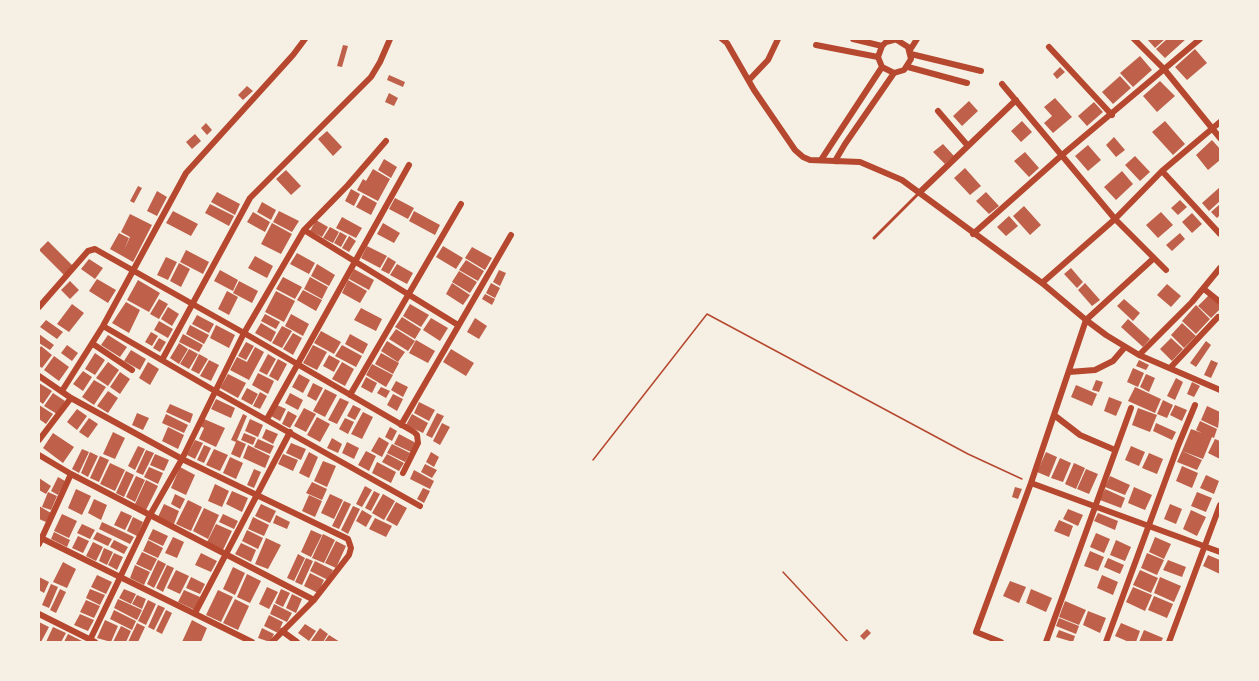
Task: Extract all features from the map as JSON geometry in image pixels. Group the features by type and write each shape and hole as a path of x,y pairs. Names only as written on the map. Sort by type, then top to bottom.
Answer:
{"street":[{"path":"62,391 93,344 186,173 305,39"},
{"path":"162,360 250,198 371,77 390,39"},
{"path":"722,39 727,43 795,150 803,157 810,160 860,162 902,180 1125,347 1138,355 1220,390"},
{"path":"749,80 768,60 778,39"},
{"path":"854,39 882,46"},
{"path":"908,67 910,52 917,39"},
{"path":"1134,39 1164,69 1220,138"},
{"path":"974,234 1062,154 1112,115 1200,39"},
{"path":"894,73 882,67 878,57 886,42 897,40 906,44 910,52 981,71"},
{"path":"816,45 878,57"},
{"path":"1049,47 1112,115"},
{"path":"820,160 882,67"},
{"path":"835,161 894,73 908,67 967,83"},
{"path":"1002,84 1115,219 1166,270"},
{"path":"920,192 1016,100"},
{"path":"938,111 968,146"},
{"path":"1042,283 1115,219 1162,171 1220,122"},
{"path":"39,614 92,641 119,576 150,515 182,459 244,333 304,230 348,185 386,141"},
{"path":"267,419 409,165"},
{"path":"1162,171 1220,234"},
{"path":"350,395 461,204"},
{"path":"304,230 458,325"},
{"path":"401,425 511,235"},
{"path":"39,307 92,249 134,270 414,432 418,443 403,473"},
{"path":"1001,642 976,632 1031,483 1086,320 1154,258"},
{"path":"1138,355 1204,289 1220,268"},
{"path":"1204,289 1220,302"},
{"path":"1170,368 1219,316"},
{"path":"103,326 420,506"},
{"path":"93,344 132,370"},
{"path":"1069,372 1095,370 1113,361 1125,347"},
{"path":"39,376 71,398 182,459 348,539 351,543 349,555 314,600 272,642"},
{"path":"39,441 71,398"},
{"path":"1106,642 1195,405"},
{"path":"1046,642 1131,408"},
{"path":"1054,415 1080,435 1115,450"},
{"path":"195,614 290,432"},
{"path":"39,455 71,474 314,600"},
{"path":"71,474 40,540 119,576 252,642"},
{"path":"1031,483 1220,552"},
{"path":"1169,642 1220,505"},
{"path":"282,631 297,642"}],"lane":[{"path":"874,238 920,192"}],"path":[{"path":"593,460 707,314 968,454 1031,483"},
{"path":"783,572 848,642"}],"building":[{"path":"1147,39 1165,39 1155,48"},
{"path":"1167,39 1186,39 1165,58 1156,49"},
{"path":"343,45 348,46 342,67 337,66"},
{"path":"1195,49 1207,63 1187,80 1175,67"},
{"path":"1140,56 1152,70 1133,87 1120,73"},
{"path":"1060,67 1065,72 1057,79 1053,74"},
{"path":"389,75 405,82 403,87 387,80"},
{"path":"1120,76 1131,88 1113,104 1102,92"},
{"path":"1160,81 1175,96 1157,112 1143,96"},
{"path":"247,86 253,91 243,100 238,95"},
{"path":"389,93 398,98 394,106 385,102"},
{"path":"1055,98 1072,117 1053,133 1044,123 1052,116 1044,107"},
{"path":"969,101 978,111 962,126 953,116"},
{"path":"1094,102 1103,112 1087,126 1078,116"},
{"path":"1022,121 1032,132 1021,142 1011,131"},
{"path":"1165,121 1185,144 1173,155 1152,132"},
{"path":"206,123 212,130 207,135 201,128"},
{"path":"327,131 342,147 333,156 318,139"},
{"path":"195,134 201,141 192,149 186,142"},
{"path":"1114,137 1125,150 1116,157 1106,145"},
{"path":"1212,140 1220,149 1220,160 1208,170 1196,155"},
{"path":"943,144 954,156 945,164 933,152"},
{"path":"1088,145 1101,160 1088,171 1075,156"},
{"path":"1025,152 1039,168 1029,177 1014,161"},
{"path":"1135,156 1150,172 1140,181 1125,165"},
{"path":"384,159 397,167 391,178 378,170"},
{"path":"965,168 981,186 970,195 954,178"},
{"path":"373,169 390,179 378,201 357,190 363,179 366,181"},
{"path":"286,170 301,186 291,195 276,179"},
{"path":"1122,171 1133,184 1116,200 1104,187"},
{"path":"138,186 142,188 134,203 130,201"},
{"path":"1220,187 1220,201 1209,211 1202,203"},
{"path":"351,189 360,194 354,206 345,201"},
{"path":"157,191 167,197 157,216 147,211"},
{"path":"217,192 240,204 235,215 211,202"},
{"path":"986,192 999,206 989,214 976,201"},
{"path":"363,195 377,203 371,215 356,207"},
{"path":"395,198 414,208 408,219 389,209"},
{"path":"1180,200 1187,207 1178,215 1171,208"},
{"path":"262,202 276,210 271,220 257,212"},
{"path":"210,204 234,216 229,226 205,213"},
{"path":"1220,204 1220,215 1217,218 1211,212"},
{"path":"1024,206 1041,225 1030,235 1013,216"},
{"path":"173,211 198,224 191,236 166,223"},
{"path":"279,211 299,221 292,232 273,222"},
{"path":"414,211 440,225 435,235 409,221"},
{"path":"253,212 270,222 265,232 247,222"},
{"path":"1161,212 1173,225 1158,238 1146,225"},
{"path":"1192,213 1202,224 1192,233 1182,222"},
{"path":"130,214 152,225 133,262 110,249 119,233 129,238 124,250 130,237 121,232"},
{"path":"1009,216 1018,226 1006,236 997,227"},
{"path":"342,217 362,228 356,238 336,228"},
{"path":"316,220 328,227 322,237 310,231"},
{"path":"272,223 292,234 281,254 261,244"},
{"path":"383,223 400,233 394,243 377,234"},
{"path":"330,227 339,232 333,243 323,238"},
{"path":"340,232 347,236 341,247 334,243"},
{"path":"1180,233 1185,239 1172,251 1166,245"},
{"path":"349,236 356,241 349,252 342,248"},
{"path":"48,241 74,267 65,276 39,250"},
{"path":"367,246 387,256 380,268 361,258"},
{"path":"443,246 463,258 456,269 436,257"},
{"path":"472,247 492,258 485,270 465,258"},
{"path":"186,250 209,262 203,274 180,262"},
{"path":"297,253 315,263 309,274 290,264"},
{"path":"255,256 273,266 267,278 248,268"},
{"path":"166,257 177,262 168,280 157,275"},
{"path":"388,257 396,262 389,274 381,270"},
{"path":"89,259 103,268 95,279 81,269"},
{"path":"466,260 484,271 478,281 459,270"},
{"path":"179,263 190,269 181,287 170,281"},
{"path":"317,264 335,275 329,286 311,276"},
{"path":"397,264 413,273 407,284 390,275"},
{"path":"1071,268 1083,282 1077,288 1064,274"},
{"path":"354,269 374,280 369,290 349,279"},
{"path":"220,270 238,280 233,291 214,281"},
{"path":"499,270 506,273 500,286 493,282"},
{"path":"459,271 477,282 470,293 452,282"},
{"path":"283,277 302,287 295,299 276,289"},
{"path":"310,277 328,287 322,299 304,289"},
{"path":"97,279 116,290 108,303 89,291"},
{"path":"138,280 160,293 149,312 127,300"},
{"path":"348,280 367,291 360,303 342,293"},
{"path":"70,281 79,290 70,299 61,290"},
{"path":"239,281 258,291 252,303 233,293"},
{"path":"452,283 470,295 463,305 446,294"},
{"path":"491,283 500,288 495,298 486,293"},
{"path":"1085,283 1100,300 1092,306 1078,290"},
{"path":"1167,284 1181,296 1171,307 1157,295"},
{"path":"303,290 322,300 316,311 297,300"},
{"path":"227,291 238,297 229,315 218,309"},
{"path":"276,291 295,301 284,322 265,312"},
{"path":"485,294 495,299 492,305 482,299"},
{"path":"1210,294 1220,304 1220,309 1211,318 1198,306"},
{"path":"159,299 168,304 159,319 150,314"},
{"path":"1124,299 1140,313 1133,321 1117,306"},
{"path":"126,302 140,310 129,333 112,323"},
{"path":"72,304 84,313 69,332 57,324"},
{"path":"410,304 429,315 421,327 403,316"},
{"path":"1196,305 1210,319 1196,334 1182,321"},
{"path":"168,307 179,314 172,326 161,319"},
{"path":"361,308 382,319 376,331 354,320"},
{"path":"265,314 280,322 276,329 261,321"},
{"path":"291,314 309,324 303,336 285,326"},
{"path":"197,315 214,324 209,333 192,324"},
{"path":"402,317 421,329 415,339 395,327"},
{"path":"431,318 448,328 440,341 423,330"},
{"path":"475,318 487,326 479,339 467,332"},
{"path":"1128,319 1150,339 1143,347 1121,327"},
{"path":"46,320 63,332 57,339 40,327"},
{"path":"159,321 173,329 168,338 154,330"},
{"path":"261,323 276,332 271,342 255,333"},
{"path":"1182,323 1196,336 1184,348 1171,335"},
{"path":"190,325 209,335 204,344 186,334"},
{"path":"216,325 235,335 229,348 210,338"},
{"path":"282,326 292,331 282,348 272,343"},
{"path":"396,329 415,341 408,351 389,339"},
{"path":"321,331 341,342 334,354 314,343"},
{"path":"151,332 158,336 152,346 145,342"},
{"path":"293,333 302,338 293,355 283,349"},
{"path":"39,334 54,345 50,350 39,343"},
{"path":"183,334 203,345 199,352 179,342"},
{"path":"350,334 368,344 363,354 345,344"},
{"path":"108,335 127,347 120,357 101,345"},
{"path":"159,338 166,342 160,352 153,348"},
{"path":"1171,338 1183,349 1172,361 1160,349"},
{"path":"416,340 435,351 428,363 409,353"},
{"path":"387,341 405,352 398,362 381,351"},
{"path":"1206,341 1211,345 1196,367 1190,363"},
{"path":"246,342 254,346 246,360 238,356"},
{"path":"179,343 188,349 179,364 170,358"},
{"path":"67,345 78,353 72,361 61,353"},
{"path":"313,345 327,352 317,370 303,363"},
{"path":"342,345 362,356 356,367 335,356"},
{"path":"41,346 52,355 42,368 39,366"},
{"path":"255,347 264,352 249,380 230,370 237,357 247,362"},
{"path":"189,349 198,354 189,369 180,364"},
{"path":"451,349 474,363 466,376 443,362"},
{"path":"131,350 146,359 140,370 124,361"},
{"path":"95,353 105,360 95,375 85,369"},
{"path":"381,353 399,363 393,374 375,364"},
{"path":"199,354 208,359 199,374 191,370"},
{"path":"268,354 276,359 267,375 259,371"},
{"path":"329,355 340,361 334,372 323,366"},
{"path":"54,356 69,367 59,381 44,370"},
{"path":"278,359 287,364 278,381 269,376"},
{"path":"209,360 219,365 211,381 200,376"},
{"path":"1139,360 1149,365 1146,370 1136,366"},
{"path":"1211,360 1218,363 1211,378 1204,375"},
{"path":"108,362 119,370 108,386 96,378"},
{"path":"148,362 159,369 150,385 139,378"},
{"path":"342,362 354,369 345,386 332,379"},
{"path":"372,364 393,375 386,387 366,375"},
{"path":"1133,368 1144,373 1138,387 1127,382"},
{"path":"83,371 92,377 83,391 73,384"},
{"path":"120,372 130,379 120,394 110,387"},
{"path":"258,373 274,381 268,394 252,385"},
{"path":"228,374 246,383 238,398 220,388"},
{"path":"299,374 310,380 303,393 292,387"},
{"path":"1146,374 1155,378 1149,392 1140,387"},
{"path":"366,377 377,383 372,393 361,387"},
{"path":"1176,378 1183,382 1175,400 1167,396"},
{"path":"94,380 106,387 94,405 82,397"},
{"path":"1096,380 1103,382 1099,392 1092,390"},
{"path":"396,381 408,387 403,397 391,390"},
{"path":"1192,382 1200,386 1194,397 1187,394"},
{"path":"39,383 52,391 43,404 39,401"},
{"path":"313,383 323,388 316,401 307,396"},
{"path":"1076,385 1097,394 1092,406 1071,397"},
{"path":"381,387 390,391 386,398 377,393"},
{"path":"1135,387 1161,399 1155,413 1128,401"},
{"path":"247,388 258,394 252,405 241,399"},
{"path":"325,389 337,395 325,417 313,411"},
{"path":"108,391 118,398 108,413 97,406"},
{"path":"260,392 267,396 260,409 253,406"},
{"path":"53,393 65,401 57,414 44,406"},
{"path":"290,393 303,400 298,410 285,403"},
{"path":"393,394 403,399 397,411 387,405"},
{"path":"1109,397 1122,402 1116,416 1104,411"},
{"path":"340,398 349,402 337,424 328,420"},
{"path":"216,399 235,408 231,418 211,409"},
{"path":"1163,400 1173,405 1167,418 1157,414"},
{"path":"419,402 435,410 429,421 414,413"},
{"path":"170,404 193,414 190,423 166,412"},
{"path":"39,405 53,414 46,424 39,419"},
{"path":"277,405 286,409 280,421 271,416"},
{"path":"353,405 361,409 355,420 347,416"},
{"path":"1175,405 1187,410 1182,421 1170,415"},
{"path":"1207,406 1220,412 1218,428 1201,420"},
{"path":"304,408 316,414 306,432 294,426"},
{"path":"1138,408 1157,415 1150,432 1132,425"},
{"path":"77,409 87,416 77,430 67,422"},
{"path":"288,411 297,416 290,428 282,424"},
{"path":"363,412 373,417 362,439 351,434"},
{"path":"137,413 149,418 143,430 132,425"},
{"path":"437,413 444,416 432,438 426,435"},
{"path":"166,414 188,425 184,433 162,423"},
{"path":"243,414 247,416 237,440 246,444 240,458 231,454 236,442 231,440"},
{"path":"412,414 428,423 423,433 406,425"},
{"path":"317,417 330,424 320,442 307,435"},
{"path":"89,418 98,424 88,438 79,432"},
{"path":"345,418 354,422 348,434 339,429"},
{"path":"204,419 225,428 216,447 199,439 204,428 200,426"},
{"path":"250,419 263,425 258,437 245,431"},
{"path":"1200,421 1217,429 1203,459 1182,451 1191,429 1202,433 1196,430"},
{"path":"442,423 450,427 440,445 433,441"},
{"path":"1156,423 1176,432 1172,440 1153,431"},
{"path":"168,427 184,435 178,449 162,441"},
{"path":"390,427 397,431 392,441 385,437"},
{"path":"266,429 278,434 273,444 262,438"},
{"path":"113,432 125,438 115,459 103,454"},
{"path":"53,433 74,447 63,463 43,448"},
{"path":"244,433 256,438 253,445 241,440"},
{"path":"399,434 416,443 411,452 394,444"},
{"path":"379,437 389,443 382,457 371,451"},
{"path":"332,438 342,444 338,453 327,448"},
{"path":"258,439 274,446 270,454 254,447"},
{"path":"1215,439 1220,441 1220,459 1208,453"},
{"path":"195,440 203,443 195,459 187,455"},
{"path":"347,442 359,448 354,459 342,453"},
{"path":"291,443 306,449 301,460 286,453"},
{"path":"392,444 410,453 405,462 387,453"},
{"path":"204,445 211,448 204,463 197,460"},
{"path":"248,445 270,456 265,468 243,458"},
{"path":"138,446 145,449 135,470 128,466"},
{"path":"1131,446 1145,452 1139,466 1125,460"},
{"path":"82,449 89,452 79,473 72,469"},
{"path":"214,449 228,455 220,471 206,465"},
{"path":"146,450 154,453 143,475 136,472"},
{"path":"366,451 376,456 369,471 358,465"},
{"path":"1182,451 1202,460 1197,470 1177,462"},
{"path":"90,452 98,456 88,477 81,473"},
{"path":"309,452 318,457 309,478 299,473"},
{"path":"431,452 439,457 434,467 426,462"},
{"path":"1046,452 1057,457 1049,477 1037,472"},
{"path":"1149,453 1163,459 1157,474 1142,468"},
{"path":"155,454 169,460 164,471 150,465"},
{"path":"283,454 298,460 293,471 278,464"},
{"path":"387,454 404,463 399,471 382,462"},
{"path":"100,456 109,460 99,482 90,478"},
{"path":"230,457 243,463 236,479 223,473"},
{"path":"1060,458 1071,463 1063,482 1051,478"},
{"path":"323,461 336,466 327,487 314,481"},
{"path":"377,462 396,472 391,483 372,473"},
{"path":"110,463 125,470 115,491 100,484"},
{"path":"1074,463 1085,468 1076,489 1065,484"},
{"path":"425,464 437,470 432,478 421,472"},
{"path":"1182,466 1198,473 1192,488 1176,481"},
{"path":"149,467 163,473 158,484 144,477"},
{"path":"180,467 195,475 186,495 171,488"},
{"path":"254,469 261,472 254,488 247,485"},
{"path":"1086,469 1098,474 1089,494 1077,489"},
{"path":"414,470 434,481 430,489 410,479"},
{"path":"126,471 134,475 124,497 116,493"},
{"path":"1206,475 1219,481 1214,494 1200,488"},
{"path":"136,476 145,480 135,502 126,497"},
{"path":"1110,476 1130,485 1125,495 1105,487"},
{"path":"58,477 65,481 58,495 51,491"},
{"path":"39,478 51,486 46,494 39,490"},
{"path":"146,480 158,486 146,510 135,504"},
{"path":"312,482 327,489 322,500 306,493"},
{"path":"215,484 229,491 222,507 208,501"},
{"path":"365,486 372,490 362,507 356,504"},
{"path":"1015,487 1022,489 1018,499 1012,497"},
{"path":"1134,487 1152,495 1145,510 1128,503"},
{"path":"423,488 430,491 424,503 417,499"},
{"path":"76,489 91,496 82,515 68,508"},
{"path":"1105,489 1125,498 1121,508 1100,500"},
{"path":"232,491 248,498 242,512 226,504"},
{"path":"374,491 380,494 371,511 365,508"},
{"path":"48,492 57,496 51,510 42,507"},
{"path":"1197,492 1212,498 1206,512 1191,506"},
{"path":"175,494 185,499 180,509 171,504"},
{"path":"330,494 343,500 334,519 321,513"},
{"path":"383,494 395,501 384,520 372,513"},
{"path":"309,495 322,501 315,517 302,511"},
{"path":"94,499 107,505 101,520 88,513"},
{"path":"188,500 202,507 191,531 176,524"},
{"path":"344,501 351,504 339,529 332,526"},
{"path":"396,502 407,508 397,526 386,520"},
{"path":"164,504 179,511 174,524 158,517"},
{"path":"261,504 276,511 270,523 255,516"},
{"path":"1170,504 1182,509 1176,524 1164,519"},
{"path":"39,506 51,513 46,522 39,519"},
{"path":"353,506 360,509 348,534 341,530"},
{"path":"204,508 219,515 208,539 193,531"},
{"path":"1068,509 1083,515 1078,526 1063,519"},
{"path":"362,510 372,516 366,527 356,521"},
{"path":"1191,510 1206,517 1197,536 1183,529"},
{"path":"121,511 132,516 125,530 114,525"},
{"path":"1098,513 1118,521 1115,530 1094,521"},
{"path":"62,514 77,521 69,538 54,531"},
{"path":"223,514 238,521 234,529 219,522"},
{"path":"276,515 290,522 287,529 273,523"},
{"path":"133,517 143,522 137,536 127,531"},
{"path":"253,517 269,525 264,536 248,529"},
{"path":"375,518 392,526 386,537 369,529"},
{"path":"1059,520 1073,526 1069,537 1054,531"},
{"path":"102,522 134,537 130,544 99,529"},
{"path":"82,524 95,530 90,539 77,533"},
{"path":"216,524 232,531 223,550 207,542"},
{"path":"153,529 168,536 163,546 148,539"},
{"path":"247,530 263,538 258,549 242,541"},
{"path":"311,530 322,535 311,557 301,552"},
{"path":"54,532 70,540 67,547 51,539"},
{"path":"97,532 112,539 108,546 93,539"},
{"path":"1096,533 1110,539 1104,553 1090,547"},
{"path":"323,534 335,540 324,563 312,558"},
{"path":"78,536 89,541 83,553 72,548"},
{"path":"173,537 184,542 177,558 165,553"},
{"path":"1155,537 1171,544 1164,559 1149,552"},
{"path":"266,538 281,545 268,569 255,564"},
{"path":"114,540 128,547 124,554 110,547"},
{"path":"148,540 163,548 158,558 143,551"},
{"path":"1116,540 1131,547 1125,561 1110,555"},
{"path":"336,541 346,546 336,568 325,563"},
{"path":"93,542 103,547 96,561 86,556"},
{"path":"241,543 256,550 251,562 235,554"},
{"path":"104,548 113,552 107,565 99,561"},
{"path":"1090,551 1104,557 1098,571 1084,566"},
{"path":"142,552 157,559 151,571 136,564"},
{"path":"114,553 123,557 117,570 108,565"},
{"path":"201,553 217,561 211,572 195,565"},
{"path":"1147,553 1164,560 1157,575 1141,568"},
{"path":"298,554 305,558 294,581 287,578"},
{"path":"1208,555 1220,560 1220,574 1203,566"},
{"path":"306,558 313,561 302,585 295,582"},
{"path":"1108,558 1124,565 1120,574 1104,567"},
{"path":"158,560 166,564 154,588 147,584"},
{"path":"1168,560 1186,567 1182,577 1163,570"},
{"path":"315,561 333,570 328,580 310,571"},
{"path":"63,562 76,569 67,588 53,582"},
{"path":"135,565 150,572 144,585 130,578"},
{"path":"167,565 174,568 163,592 156,588"},
{"path":"233,567 245,573 235,595 223,589"},
{"path":"176,570 189,576 180,594 167,588"},
{"path":"1140,570 1158,578 1151,593 1133,585"},
{"path":"310,573 324,580 318,593 304,586"},
{"path":"247,574 261,581 250,603 237,597"},
{"path":"97,575 112,582 106,594 91,587"},
{"path":"1102,575 1118,582 1113,595 1097,588"},
{"path":"39,577 49,582 44,593 39,590"},
{"path":"191,577 205,584 200,594 186,588"},
{"path":"1160,577 1181,586 1174,602 1154,593"},
{"path":"1010,581 1026,587 1019,603 1003,596"},
{"path":"51,584 58,587 49,608 42,605"},
{"path":"267,587 278,592 269,609 259,604"},
{"path":"1133,587 1152,595 1145,611 1126,602"},
{"path":"60,589 66,592 56,613 50,610"},
{"path":"90,589 105,595 100,605 86,598"},
{"path":"124,589 136,594 131,604 119,598"},
{"path":"281,589 290,593 283,607 275,603"},
{"path":"1031,589 1052,598 1046,612 1026,603"},
{"path":"184,590 200,597 195,610 178,602"},
{"path":"218,590 233,597 221,622 206,615"},
{"path":"292,594 302,599 296,613 286,608"},
{"path":"137,595 146,599 142,609 132,604"},
{"path":"1154,596 1173,604 1167,618 1148,610"},
{"path":"118,599 142,610 137,620 114,608"},
{"path":"235,599 249,606 238,630 223,623"},
{"path":"86,600 100,606 94,618 80,612"},
{"path":"148,600 156,604 146,625 138,621"},
{"path":"1065,601 1086,610 1079,625 1059,617"},
{"path":"274,604 292,613 287,622 270,614"},
{"path":"158,605 165,608 154,630 148,627"},
{"path":"114,610 136,621 132,630 110,619"},
{"path":"166,610 172,613 162,634 156,631"},
{"path":"1088,611 1106,618 1100,633 1083,625"},
{"path":"80,614 94,620 88,631 74,625"},
{"path":"269,615 283,622 278,633 264,626"},
{"path":"1059,618 1079,626 1076,634 1056,626"},
{"path":"105,620 118,626 111,642 97,638"},
{"path":"192,620 207,628 201,642 182,642"},
{"path":"39,622 49,627 41,642 39,642"},
{"path":"137,623 145,627 138,642 128,642"},
{"path":"1121,623 1140,631 1136,642 1129,642 1115,636"},
{"path":"305,624 316,631 309,641 298,633"},
{"path":"121,626 131,631 126,642 113,642"},
{"path":"53,627 66,633 61,642 46,642"},
{"path":"262,628 274,634 270,642 258,638"},
{"path":"320,628 328,634 323,642 311,641"},
{"path":"867,629 871,633 864,640 860,636"},
{"path":"1059,630 1075,636 1073,642 1056,637"},
{"path":"1144,630 1163,638 1161,642 1139,642"},
{"path":"68,634 84,642 64,642"},
{"path":"329,635 340,642 324,642"}]}
